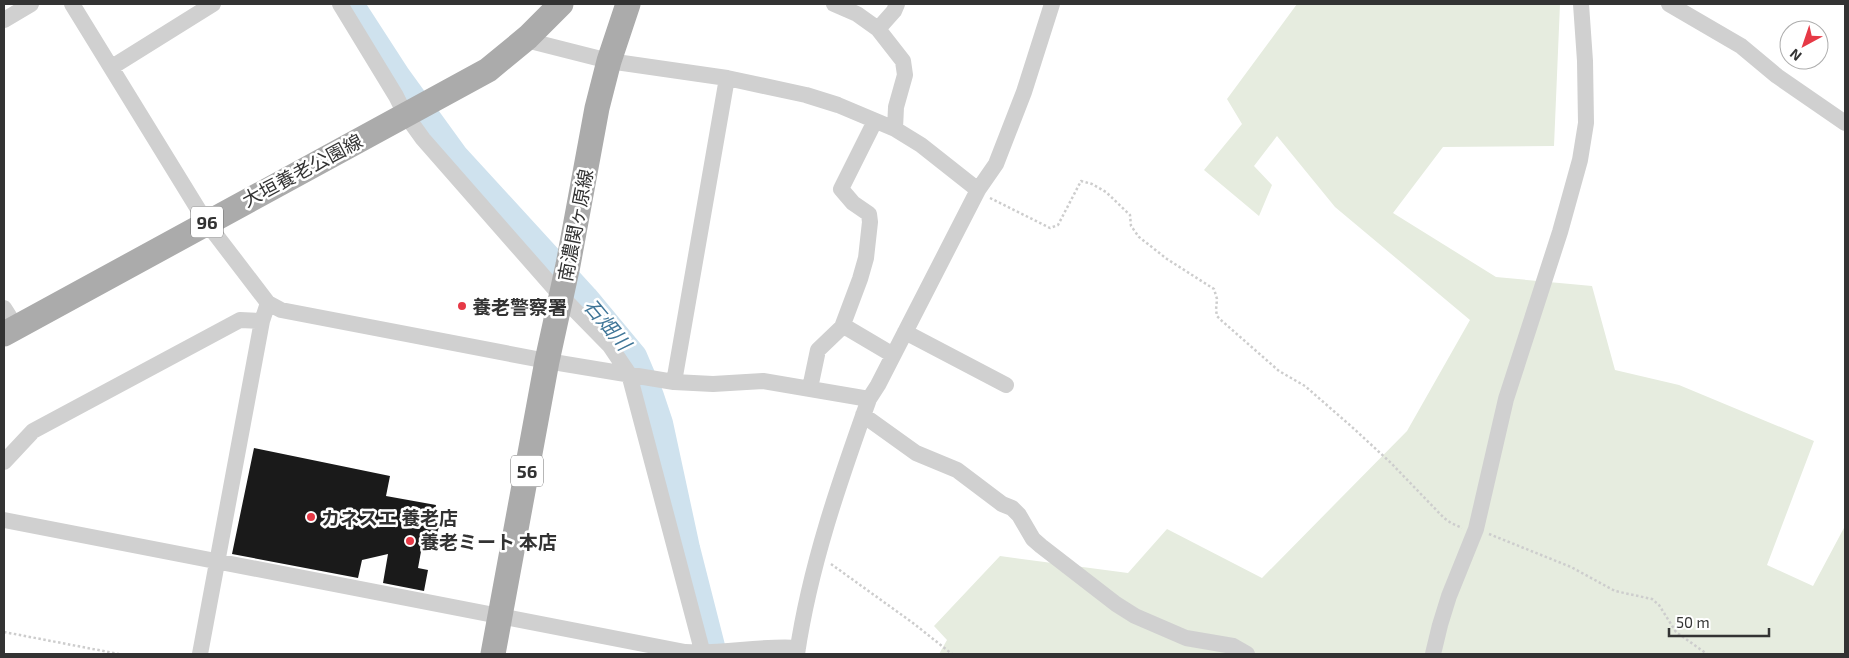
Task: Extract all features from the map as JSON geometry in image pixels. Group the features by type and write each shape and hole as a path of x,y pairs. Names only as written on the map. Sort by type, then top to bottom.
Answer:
{"main road":[{"name":"大垣養老公園線","path":"8,323 206,222 488,70 528,37 561,4"},
{"name":"南濃関ヶ原線","path":"493,654 547,361 564,283 597,108 609,61 628,4"}],"street":[{"path":"4,20 31,4"},
{"path":"72,4 206,222 268,303 281,310 547,361 674,382 713,384 763,381 869,399"},
{"path":"340,4 396,96 413,110 423,139 564,283 632,374 705,653"},
{"path":"834,4 857,14 878,30 903,61 905,75 896,107 895,130"},
{"path":"878,30 894,12 897,4"},
{"path":"4,520 685,652 705,653 782,647 797,651 807,596 818,554 869,399 978,191 996,164 1024,92 1052,4"},
{"path":"1433,654 1447,604 1476,529 1506,399 1560,232 1580,160 1586,123 1585,61 1581,4"},
{"path":"1669,4 1741,46 1777,76 1845,123"},
{"path":"112,67 209,5"},
{"path":"528,37 534,42 609,61 727,78 806,95 838,105 895,130 921,145 978,191"},
{"path":"674,382 727,78"},
{"path":"810,388 818,350 842,327 866,258 870,222 868,214 853,203 841,190 875,121"},
{"path":"200,654 262,321 268,303"},
{"path":"4,462 33,431 240,320 262,321"},
{"path":"842,327 849,329 893,355"},
{"path":"905,332 1006,385"},
{"path":"863,415 916,453 957,470 1002,504 1012,508 1019,515 1033,539 1116,604 1135,616 1186,638 1233,646 1247,654"}],"path":[{"path":"978,191 1050,228 1058,225 1081,181 1092,184 1106,192 1130,216 1131,226 1139,237 1167,259 1214,289 1218,299 1217,316 1222,321 1279,371 1304,386 1352,427 1444,518 1462,528 1476,529 1571,567 1615,590 1652,599 1659,604 1676,632 1707,654"},
{"path":"818,554 913,623 952,654"},
{"path":"4,632 119,654"}],"shaded area":[{"path":"1297,4 1560,4 1554,146 1443,147 1393,213 1496,277 1592,286 1615,370 1679,385 1814,441 1767,565 1813,586 1845,526 1845,654 939,654 947,640 934,626 1000,556 1128,573 1167,529 1262,578 1407,431 1470,320 1335,207 1277,136 1254,166 1272,185 1259,216 1204,170 1242,124 1227,99"}],"building":[{"name":"カネスエ 養老店","path":"254,448 390,476 386,496 436,505 433,519 439,527 437,533 431,535 429,548 422,546 418,568 428,570 424,591 383,583 388,554 362,560 358,578 232,554"}],"waterway":[{"name":"石畑川","path":"352,4 398,75 456,155 586,297 635,356 661,423 688,548 715,654"}],"place":[{"name":"養老警察署","path":"462,306"},
{"name":"カネスエ 養老店","path":"311,517"},
{"name":"養老ミート 本店","path":"410,541"}]}
